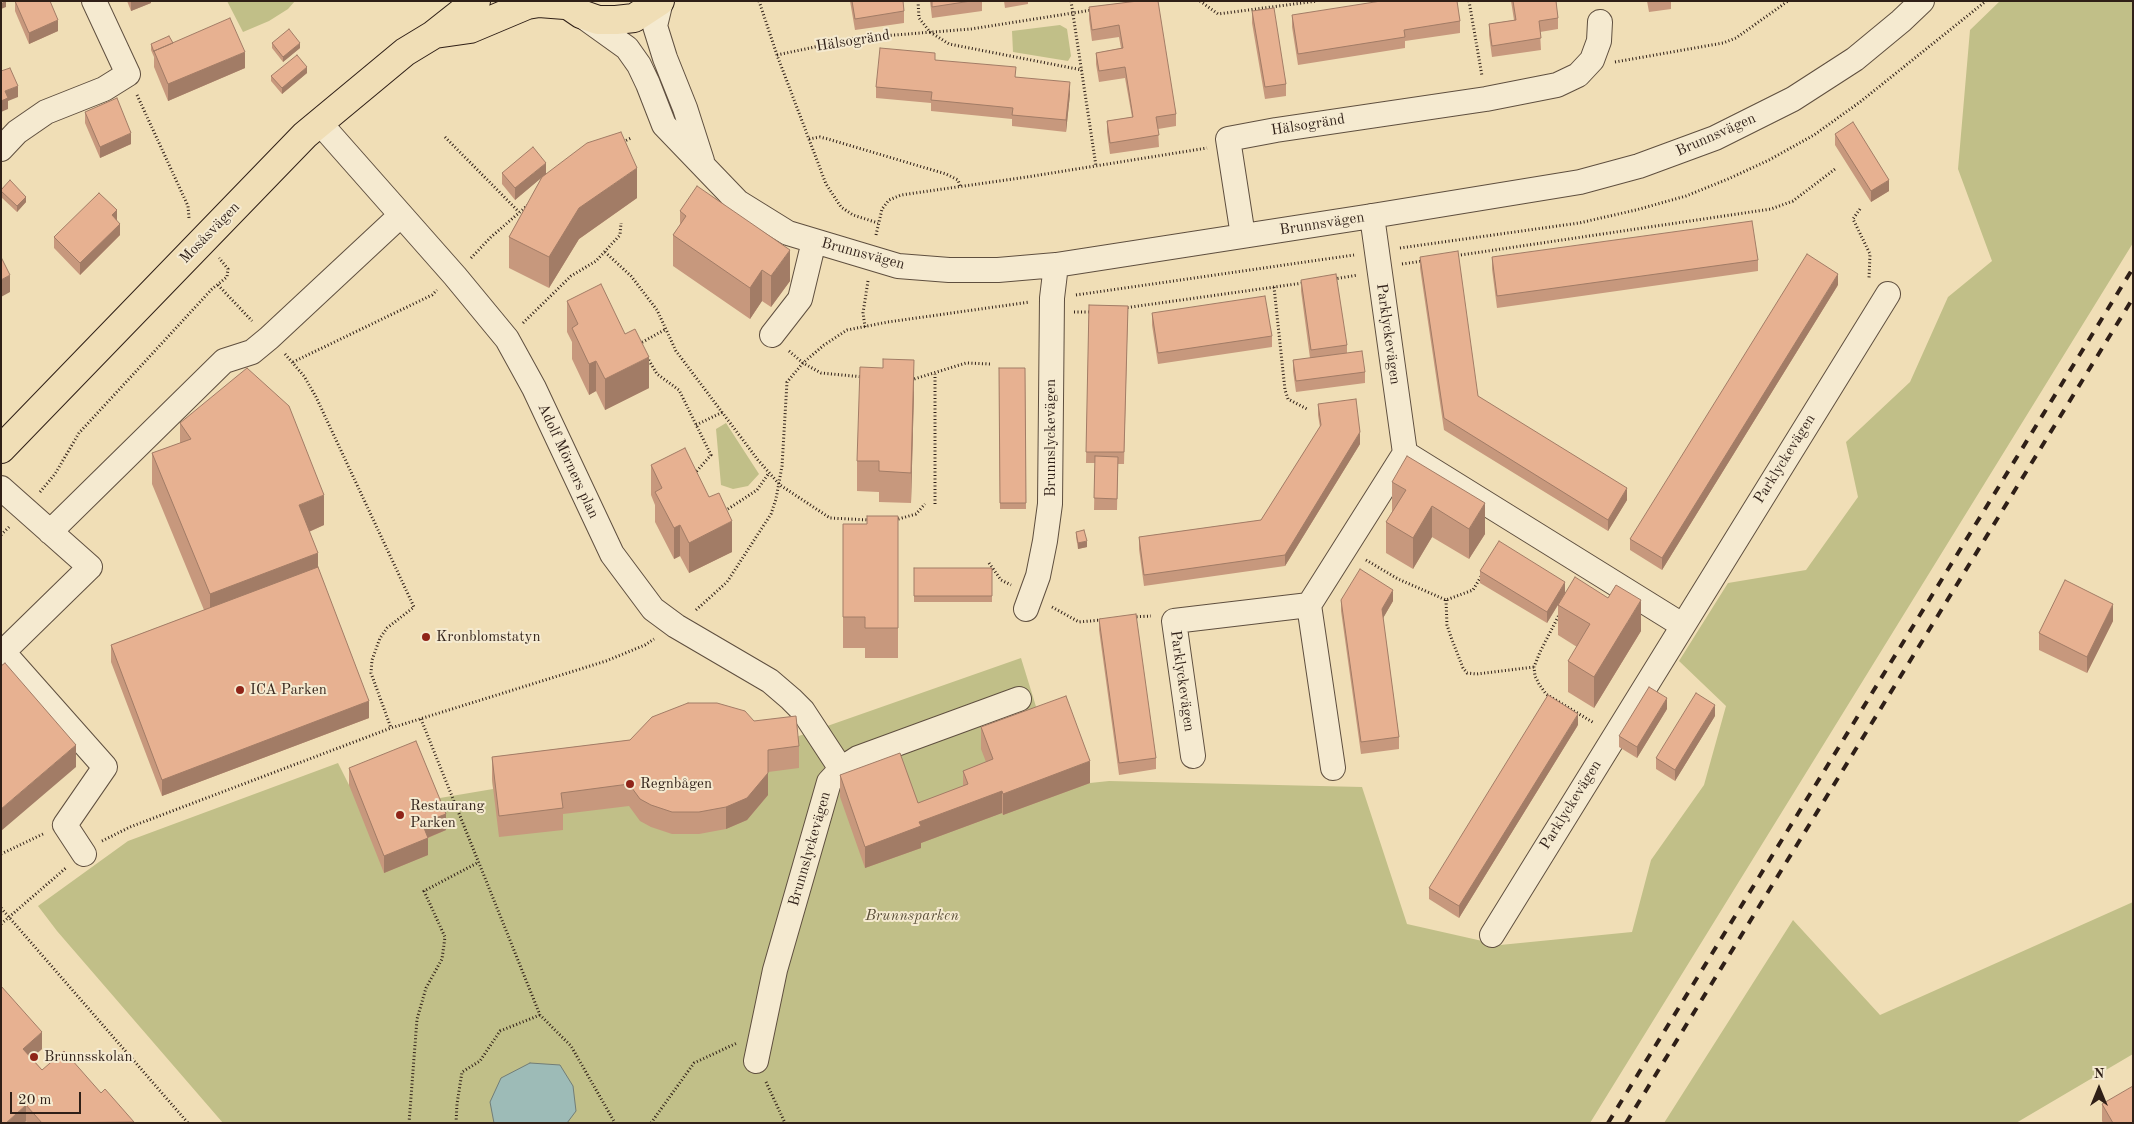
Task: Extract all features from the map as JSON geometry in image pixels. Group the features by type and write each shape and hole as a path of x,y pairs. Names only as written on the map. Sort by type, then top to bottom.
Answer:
{"main road":[{"name":"Mosåsvägen","path":"1,449 319,122 405,52 434,35 476,1"},
{"name":"Mosåsvägen","path":"434,35 470,29 527,5 539,3 569,7 598,20 634,18 660,1"}],"street":[{"path":"1,149 17,132 46,112 104,89 128,74 94,1"},
{"name":"Brunnsvägen","path":"660,1 656,26 665,58 685,108 704,165"},
{"name":"Brunnsvägen","path":"569,7 627,48 648,84 664,125 738,202 788,233 898,266 950,270 998,270 1056,265 1372,216 1580,182 1639,166 1715,138 1793,99 1855,59 1922,1"},
{"name":"Hälsogränd","path":"1228,140 1276,130 1486,99 1557,85 1578,75 1592,60 1599,41 1600,22"},
{"name":"Adolf Mörners plan","path":"319,122 507,339 534,388 612,554 654,609 676,626 770,681 791,699 803,711 841,770"},
{"path":"1228,140 1243,236"},
{"path":"50,532 224,360 252,352 401,215"},
{"name":"Parklyckevägen","path":"1372,216 1405,453"},
{"path":"772,335 800,299 814,241"},
{"name":"Brunnslyckevägen","path":"1028,602 1046,541 1050,504 1052,312 1056,265"},
{"name":"Parklyckevägen","path":"1492,935 1884,299"},
{"path":"1333,768 1309,605 1405,453 1682,625"},
{"path":"1,488 90,567 3,652 105,767 65,825 84,854"},
{"name":"Parklyckevägen","path":"1193,756 1174,621 1309,605"},
{"name":"Brunnslyckevägen","path":"756,1061 775,970 829,782 841,770 858,758 1019,699"}],"path":[{"path":"759,1 777,55 826,184 841,208 853,215 878,223"},
{"path":"918,1 919,18 930,32 949,44 1082,70"},
{"path":"1071,1 1096,166"},
{"path":"1200,1 1218,14 1317,1"},
{"path":"1469,1 1486,99"},
{"path":"1592,60 1607,63 1723,43 1736,38 1788,1"},
{"name":"Hälsogränd","path":"777,55 857,38 971,29 1099,9"},
{"path":"445,137 519,212"},
{"path":"809,140 828,139 937,172 958,180 960,186"},
{"path":"865,327 862,314 871,259 882,209 889,200 901,195 1207,148 1228,140"},
{"path":"1448,257 1771,210 1793,201 1835,169"},
{"path":"1860,209 1853,219 1870,254 1868,289 1870,299 1884,299"},
{"path":"507,339 571,276 596,261 605,252 620,235 622,223"},
{"path":"605,252 631,276 656,310 676,351 780,485 830,518 873,520"},
{"path":"1328,280 1355,276 1379,267 1428,260"},
{"path":"1120,308 1310,282"},
{"path":"218,285 294,362 304,376 316,396 414,607 387,628 380,638 372,660 371,673 391,728"},
{"path":"1274,287 1285,390 1288,399 1307,409"},
{"path":"1052,312 1100,311"},
{"path":"666,329 638,344 657,374 679,390 711,455 690,478"},
{"path":"772,335 803,363 821,373 868,378"},
{"path":"906,381 935,374 966,363 990,364"},
{"path":"935,374 935,504"},
{"path":"1,924 84,854 130,827 391,728 606,661 645,645 676,626 704,604 727,582 771,514 780,485 787,382"},
{"path":"696,425 723,412"},
{"path":"723,513 757,490 769,473"},
{"path":"890,522 916,514 925,504"},
{"path":"1346,547 1398,579 1446,600 1473,590 1487,567"},
{"path":"988,563 1001,580 1028,602 1079,622 1109,619"},
{"path":"1446,600 1447,625 1463,668 1468,673 1477,674 1534,667"},
{"path":"1565,605 1534,667 1539,684 1546,694 1614,736"},
{"path":"1129,618 1149,616 1174,621"},
{"path":"421,719 540,1015 571,1046 615,1123"},
{"path":"2,851 65,825"},
{"path":"409,1123 417,1019 426,988 442,959 445,937 424,891 479,862"},
{"path":"1,908 188,1123"},
{"path":"456,1123 462,1072 480,1060 500,1031 540,1015"},
{"path":"651,1123 694,1062 762,1031"},
{"path":"756,1061 785,1123"}],"green space":[{"path":"227,1 295,1 288,9 269,21 243,32"},
{"name":"Brunnsparken","path":"2000,1 2133,1 2133,243 1590,1123 223,1123 57,931 38,906 128,841 338,763 349,785 434,799 493,789 492,779 630,762 796,737 1021,658 1042,726 1066,718 1090,783 1109,781 1362,787 1407,924 1500,945 1632,932 1651,860 1704,785 1726,706 1679,661 1728,583 1806,570 1858,497 1846,442 1910,382 1948,297 1992,261 1958,169 1970,30"},
{"path":"1060,25 1067,29 1071,56 1068,61 1013,52 1012,31"},
{"path":"726,423 759,474 748,486 733,489 721,485 716,429"},
{"path":"2133,902 2133,1054 2016,1123 1664,1123 1793,920 1880,1015"}],"water":[{"path":"530,1063 560,1065 573,1086 576,1111 567,1123 494,1123 490,1102 501,1078"}],"building":[{"path":"15,1 50,1 58,20 29,33"},
{"path":"852,1 903,1 904,11 855,19"},
{"path":"932,1 971,1 932,7"},
{"path":"1138,1 1158,1 1176,114 1156,117 1159,135 1110,143 1107,121 1133,117 1125,67 1099,71 1096,53 1123,48 1119,25 1092,30 1089,7"},
{"path":"1381,1 1457,1 1460,21 1404,30 1405,37 1298,54 1292,15"},
{"path":"1513,1 1556,1 1558,18 1539,21 1541,38 1492,46 1489,24 1516,20"},
{"path":"1274,8 1286,84 1265,87 1252,11"},
{"path":"230,18 245,52 168,84 154,51"},
{"path":"289,29 300,43 283,57 272,43"},
{"path":"169,36 173,43 154,52 151,44"},
{"path":"880,48 935,53 935,60 1016,67 1015,77 1070,82 1066,120 1012,115 1013,108 931,100 932,92 876,87"},
{"path":"297,55 307,67 282,88 271,76"},
{"path":"10,68 18,86 5,91 8,98 1,101 1,71"},
{"path":"117,98 131,133 100,147 85,112"},
{"path":"1853,122 1889,180 1871,191 1835,134"},
{"path":"621,132 637,168 579,208 549,257 509,237 542,177 587,143"},
{"path":"533,147 546,163 515,188 502,173"},
{"path":"10,180 26,197 17,206 1,191"},
{"path":"697,186 790,250 771,276 762,270 750,288 673,235 686,216 680,211"},
{"path":"99,193 117,210 112,215 120,224 80,263 54,237"},
{"path":"1752,221 1758,260 1497,296 1492,257"},
{"path":"1458,251 1478,396 1627,488 1608,520 1444,418 1420,257"},
{"path":"1807,254 1838,274 1662,558 1630,539"},
{"path":"1,257 10,275 1,280"},
{"path":"1336,274 1347,345 1311,350 1301,280"},
{"path":"601,284 625,334 635,329 649,357 605,379 596,361 589,364 572,328 578,324 567,301"},
{"path":"1265,296 1272,336 1158,353 1152,313"},
{"path":"1089,305 1128,306 1124,452 1086,452"},
{"path":"1362,351 1365,372 1296,381 1293,360"},
{"path":"883,359 914,360 911,473 879,471 879,461 857,461 860,367 883,368"},
{"path":"247,368 289,406 324,495 299,505 318,553 210,594 152,453 191,439 180,423"},
{"path":"999,368 1025,368 1026,503 1000,503"},
{"path":"1356,399 1360,432 1285,555 1144,575 1139,537 1261,520 1321,425 1318,404"},
{"path":"685,448 709,497 719,493 732,521 689,543 680,525 674,528 655,492 662,488 651,465"},
{"path":"1095,456 1118,457 1117,499 1094,498"},
{"path":"1407,456 1485,503 1469,529 1432,506 1413,538 1386,522 1406,490 1392,482"},
{"path":"867,516 898,516 898,628 865,628 865,617 843,617 843,524 867,524"},
{"path":"1084,530 1087,541 1078,543 1076,532"},
{"path":"1499,541 1565,582 1547,612 1480,571"},
{"name":"ICA Parken","path":"318,567 369,701 162,780 111,645"},
{"path":"914,568 992,568 992,596 914,596"},
{"path":"1360,569 1393,590 1382,609 1399,737 1361,742 1341,600"},
{"path":"1575,577 1608,598 1616,585 1641,600 1594,677 1568,661 1590,624 1558,605"},
{"path":"2065,580 2113,604 2087,657 2039,633"},
{"path":"1136,614 1156,758 1119,763 1099,619"},
{"path":"5,663 76,745 1,809 1,666"},
{"path":"1649,687 1667,698 1637,747 1619,736"},
{"path":"1696,693 1715,705 1675,770 1656,758"},
{"path":"1548,695 1578,714 1459,906 1429,888"},
{"path":"1066,696 1090,761 1003,794 1002,791 919,822 921,826 865,847 840,775 900,753 918,803 968,784 963,771 993,759 981,727"},
{"name":"Regnbågen","path":"688,703 717,703 745,711 754,721 796,716 799,746 768,750 768,773 747,798 726,807 699,812 672,812 640,799 629,784 561,793 563,808 499,816 492,757 630,740 652,717"},
{"name":"Restaurang Parken","path":"416,741 446,814 422,823 428,838 384,856 349,768"},
{"name":"Brunnsskolan","path":"1,986 42,1032 23,1049 42,1070 64,1051 101,1093 105,1089 134,1122 42,1123 26,1105 6,1123 1,1123"},
{"path":"2133,1086 2133,1123 2113,1123 2102,1104"}],"railway":[{"path":"1608,1123 2133,268"},
{"path":"1626,1123 2133,298"}],"place":[{"name":"Kronblomstatyn","path":"426,637"},
{"name":"ICA Parken","path":"240,690"},
{"name":"Regnbågen","path":"630,784"},
{"name":"Restaurang Parken","path":"400,815"},
{"name":"Brunnsskolan","path":"34,1057"}]}
